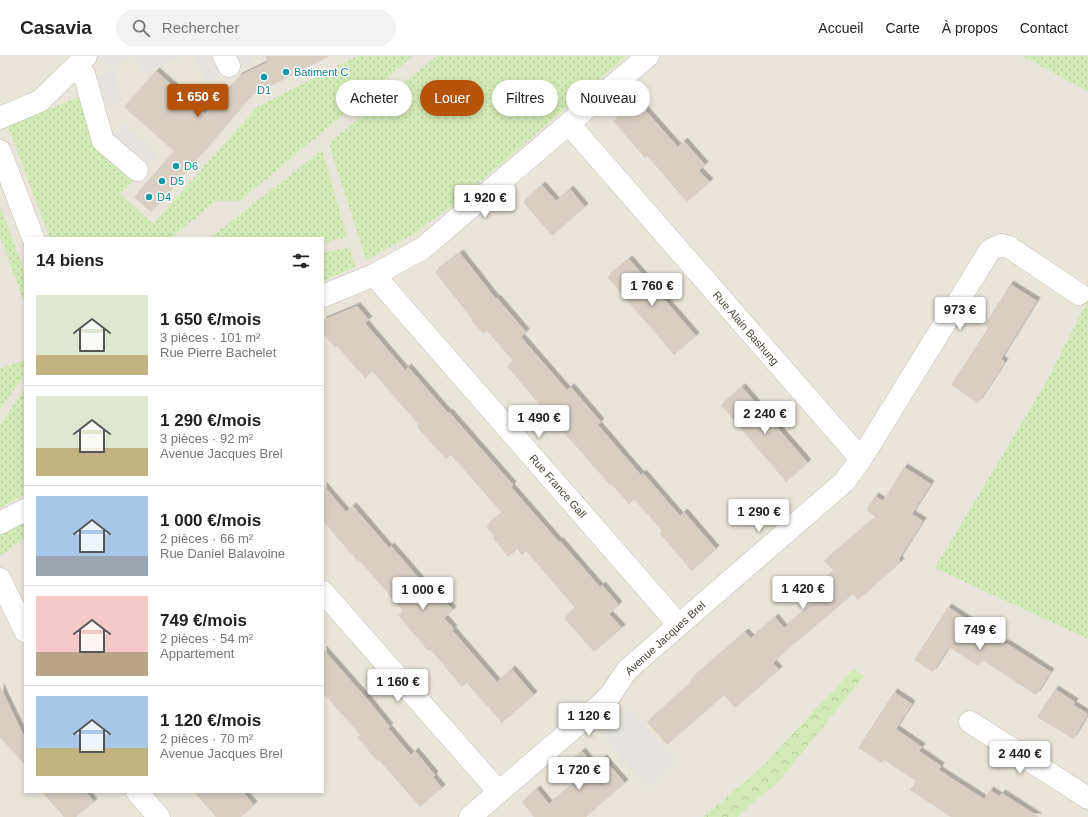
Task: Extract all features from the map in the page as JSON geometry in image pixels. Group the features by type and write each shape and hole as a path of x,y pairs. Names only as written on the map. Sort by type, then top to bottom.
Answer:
{"street":[{"path":"324,296 374,275 413,254 428,244 648,56"},
{"path":"0,118 40,101 81,61"},
{"path":"81,61 104,140 137,170"},
{"name":"Rue Alain Bashung","path":"569,124 861,459"},
{"path":"0,151 33,237"},
{"name":"Avenue Jacques Brel","path":"470,817 599,706 611,694 627,670 844,482 861,459 990,250 1001,245 1009,247 1079,294"},
{"name":"Rue France Gall","path":"374,275 679,625"},
{"path":"0,523 24,511"},
{"path":"0,579 24,629"},
{"path":"324,593 498,792"},
{"path":"970,722 1088,798"},
{"path":"138,793 159,817"}],"shaded area":[{"path":"0,56 1088,56 1088,817 0,817"},
{"path":"101,56 127,56 113,69"},
{"path":"135,56 181,56 145,74"},
{"path":"195,56 252,56 253,60 208,82"},
{"path":"113,71 121,101 105,106 97,75"},
{"path":"124,124 157,154 146,167 113,137"},
{"path":"630,710 676,762 648,787 602,735"}],"green space":[{"path":"357,56 413,56 384,80 336,80 336,116 341,116 240,201 216,201 172,237 50,237 8,126 81,96 98,149 134,180 120,194 153,224 257,107"},
{"path":"437,56 626,56 598,80 566,80 566,108 558,115 558,80 492,80 492,116 556,116 453,205 412,235 366,260 330,147 331,141 362,116 412,116 412,80 407,80"},
{"path":"1022,56 1088,56 1088,91"},
{"path":"322,150 347,237 324,243 324,237 211,237"},
{"path":"0,206 24,270 24,302 0,237"},
{"path":"350,247 355,267 324,281 324,253"},
{"path":"1088,300 1088,639 935,568 1047,381"},
{"path":"24,360 24,375 0,409 0,369"},
{"path":"24,390 24,495 0,508 0,425"},
{"path":"24,522 24,538 0,556 0,535"},
{"path":"853,669 864,676 780,780 737,817 703,817 760,769"}],"building":[{"path":"265,56 330,56 251,96 151,212 134,197 174,151 124,107 156,71 205,114 239,76 268,62"},
{"path":"619,116 650,116 678,147 684,141 705,165 699,171 710,182 687,202 647,156 645,158 613,121"},
{"path":"542,185 556,201 570,189 585,207 552,236 523,202"},
{"path":"460,253 496,299 497,298 526,332 521,337 567,390 571,387 601,422 598,425 641,475 643,473 680,516 684,512 716,549 692,571 660,534 662,531 634,499 629,504 611,484 610,485 544,410 507,366 513,361 487,331 483,334 435,272"},
{"path":"629,259 696,336 674,355 607,277"},
{"path":"1010,284 1037,301 1001,359 1005,362 978,403 951,385 988,328 985,325"},
{"path":"357,306 369,320 365,323 405,370 408,367 448,413 449,412 513,485 511,487 559,542 560,541 600,587 602,585 619,605 609,614 622,628 594,652 564,618 575,608 526,551 522,555 517,549 508,557 493,538 495,537 486,526 502,513 451,455 446,459 417,427 419,425 372,371 365,378 337,346 335,348 324,334 324,320"},
{"path":"742,387 808,463 786,482 721,405"},
{"path":"904,467 931,484 912,514 923,521 899,559 901,562 858,600 853,594 787,650 773,663 779,670 735,708 724,695 667,745 647,722 692,682 690,680 745,632 751,638 775,617 784,628 814,602 807,594 834,571 824,561 876,517 866,510 875,496 883,501"},
{"path":"324,486 346,512 353,506 389,548 391,546 436,598 439,595 453,610 444,618 454,629 452,630 497,682 512,669 534,695 502,723 467,683 462,687 430,649 428,651 398,615 403,611 359,560 358,562 324,522"},
{"path":"948,607 1051,672 1036,695 982,660 978,666 949,647 933,672 914,660"},
{"path":"324,650 368,700 390,727 388,728 411,755 415,751 435,775 433,777 442,788 420,807 357,737 360,735 324,694"},
{"path":"0,686 24,736 24,764 0,737"},
{"path":"1055,689 1075,702 1073,705 1088,714 1073,739 1037,717"},
{"path":"894,692 912,704 896,729 922,747 919,751 941,766 939,770 984,799 990,790 999,796 1002,793 1039,817 951,817 910,790 916,781 884,760 882,763 858,748"},
{"path":"582,751 594,766 603,758 625,783 586,817 534,817 522,802 537,789 549,804 580,779 567,764"},
{"path":"43,793 87,793 94,802 76,817 64,817"},
{"path":"195,793 244,793 254,805 241,817 216,817"}],"place":[{"name":"Batiment C","path":"286,72"},
{"name":"D1","path":"264,77"},
{"name":"D6","path":"176,166"},
{"name":"D5","path":"162,181"},
{"name":"D4","path":"149,197"}]}
